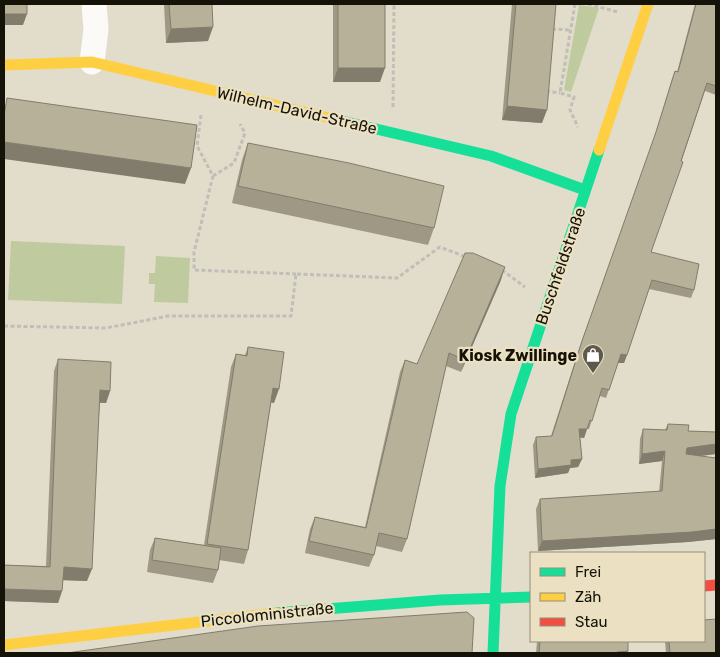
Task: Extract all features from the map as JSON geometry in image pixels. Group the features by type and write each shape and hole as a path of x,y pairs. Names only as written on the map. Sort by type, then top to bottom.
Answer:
{"street":[{"path":"92,62 96,29 94,4"},
{"name":"Buschfeldstraße","path":"492,653 500,486 511,414 648,4"},
{"name":"Wilhelm-David-Straße","path":"4,65 92,62 500,159 586,190"},
{"name":"Piccoloministraße","path":"4,645 242,615 421,601 530,596"}],"path":[{"path":"389,132 393,114 394,4"},
{"path":"560,93 575,4"},
{"path":"550,29 571,30"},
{"path":"206,89 197,146 213,176 194,252 194,270 397,278 440,247 467,257"},
{"path":"545,91 574,97 570,110 583,136 601,142"},
{"path":"213,176 234,163 245,133 231,108 233,96"},
{"path":"494,267 504,270 528,290 550,297"},
{"path":"4,326 106,328 168,316 291,316 296,274"}],"green space":[{"path":"579,5 599,8 571,92 564,90"},
{"path":"11,241 125,246 122,304 8,300"},
{"path":"156,256 190,258 188,303 154,302 155,284 149,284 149,273 155,273"}],"building":[{"path":"4,4 27,4 27,14 4,14"},
{"path":"169,4 212,4 213,27 171,29"},
{"path":"338,4 385,4 385,68 338,68"},
{"path":"516,4 556,4 547,110 507,106"},
{"path":"696,4 716,4 716,86 707,83 681,161 683,162 651,252 699,264 694,290 652,280 627,355 621,354 609,390 602,388 592,421 590,420 587,429 579,429 582,459 571,460 571,465 538,469 536,437 552,436 582,341 656,132 675,71 678,72"},
{"path":"7,98 197,125 191,168 4,142 4,115"},
{"path":"248,143 349,163 444,186 434,228 238,186"},
{"path":"465,253 473,253 505,267 465,360 449,353 407,539 379,533 374,555 309,541 315,517 366,528 405,360 417,364"},
{"path":"248,347 284,352 279,389 273,388 248,550 207,544 236,354 247,356"},
{"path":"58,359 111,362 110,391 100,390 92,569 64,567 62,591 4,589 4,565 50,567"},
{"path":"668,424 689,425 688,431 716,432 716,444 687,448 686,454 716,458 716,529 542,541 540,499 662,491 665,451 642,454 643,429 667,430"},
{"path":"155,538 221,548 218,570 152,560"},
{"path":"467,612 474,618 472,653 67,653 258,626"},
{"path":"716,619 716,653 670,653 669,642 705,642 705,620"},
{"path":"540,642 628,642 628,651 617,653 539,653"}],"traffic: fast":[{"path":"338,120 491,156 585,190"},
{"path":"493,653 500,486 511,414 599,150"},
{"path":"276,613 440,600 530,597"}],"traffic: slow":[{"path":"599,150 648,4"},
{"path":"4,65 92,62 338,120"},
{"path":"4,645 276,613"}],"traffic: jam":[{"path":"705,586 716,585"}],"place":[{"name":"Kiosk Zwillinge","path":"593,374"}]}
